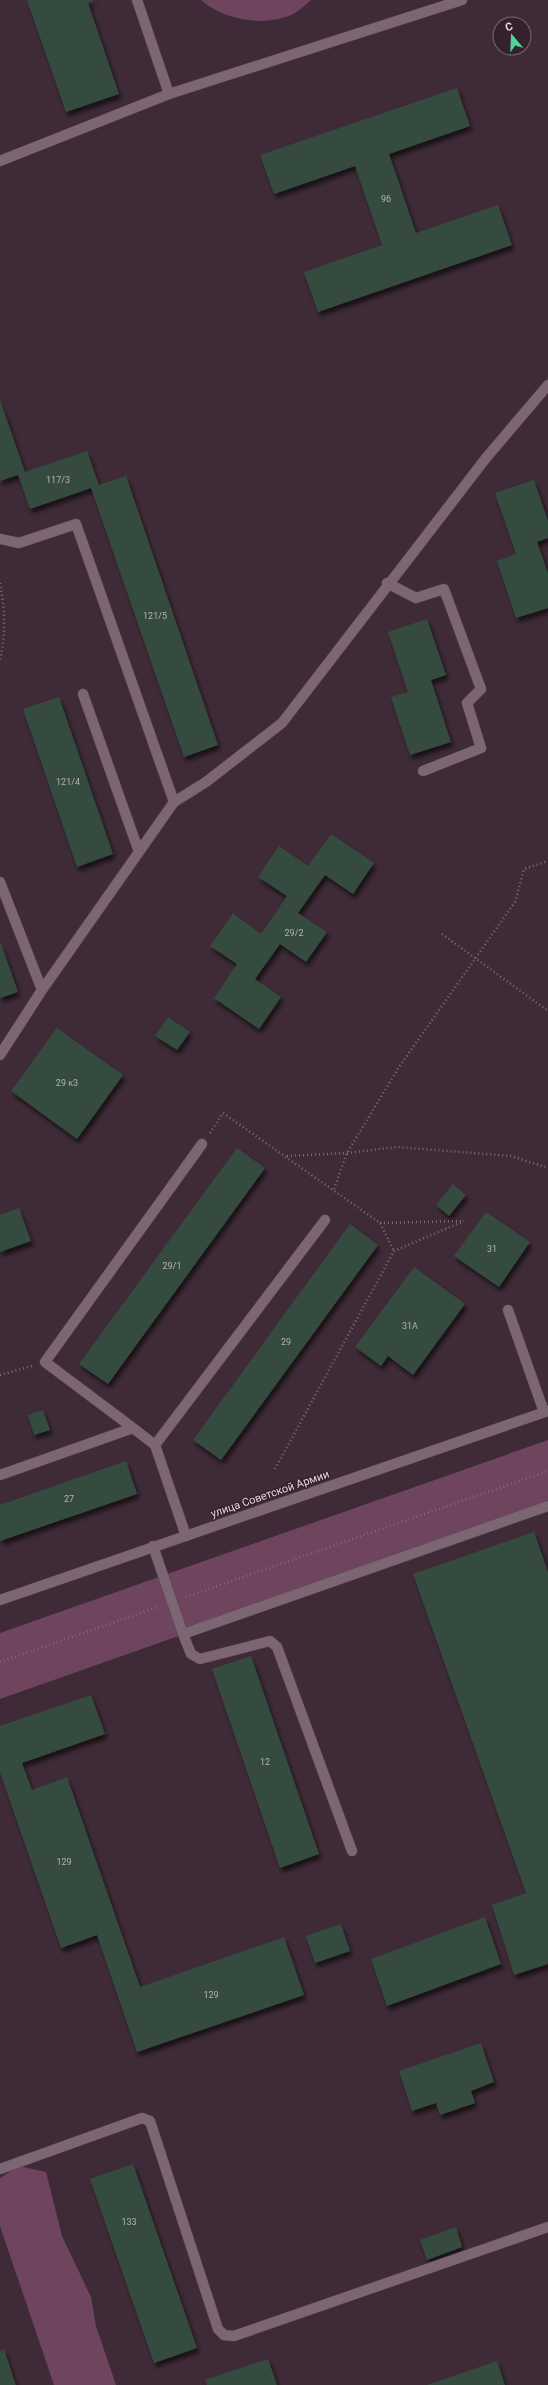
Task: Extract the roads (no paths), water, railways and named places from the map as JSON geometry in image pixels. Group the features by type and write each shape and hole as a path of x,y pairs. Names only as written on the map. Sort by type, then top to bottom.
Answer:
{"main road":[{"path":"137,0 169,94"},
{"path":"0,161 169,94 462,0"},
{"path":"0,1055 42,990 174,802 206,782 282,723 387,584 486,458 548,385"},
{"path":"0,539 19,543 76,524 174,802"},
{"path":"387,584 416,598 444,589 481,689 467,703 481,748 423,772"},
{"path":"83,694 139,852"},
{"path":"0,882 42,990"},
{"path":"186,1536 155,1445 45,1362 202,1144"},
{"path":"155,1445 325,1220"},
{"path":"508,1310 546,1411"},
{"name":"улица Советской Армии","path":"0,1600 546,1411"},
{"path":"0,1475 133,1428"},
{"path":"183,1634 548,1506"},
{"path":"153,1546 191,1654 200,1659 270,1640 277,1647 352,1851"},
{"path":"0,2169 142,2118 147,2118 150,2121 218,2329 224,2335 229,2336 234,2336 548,2227"}]}
